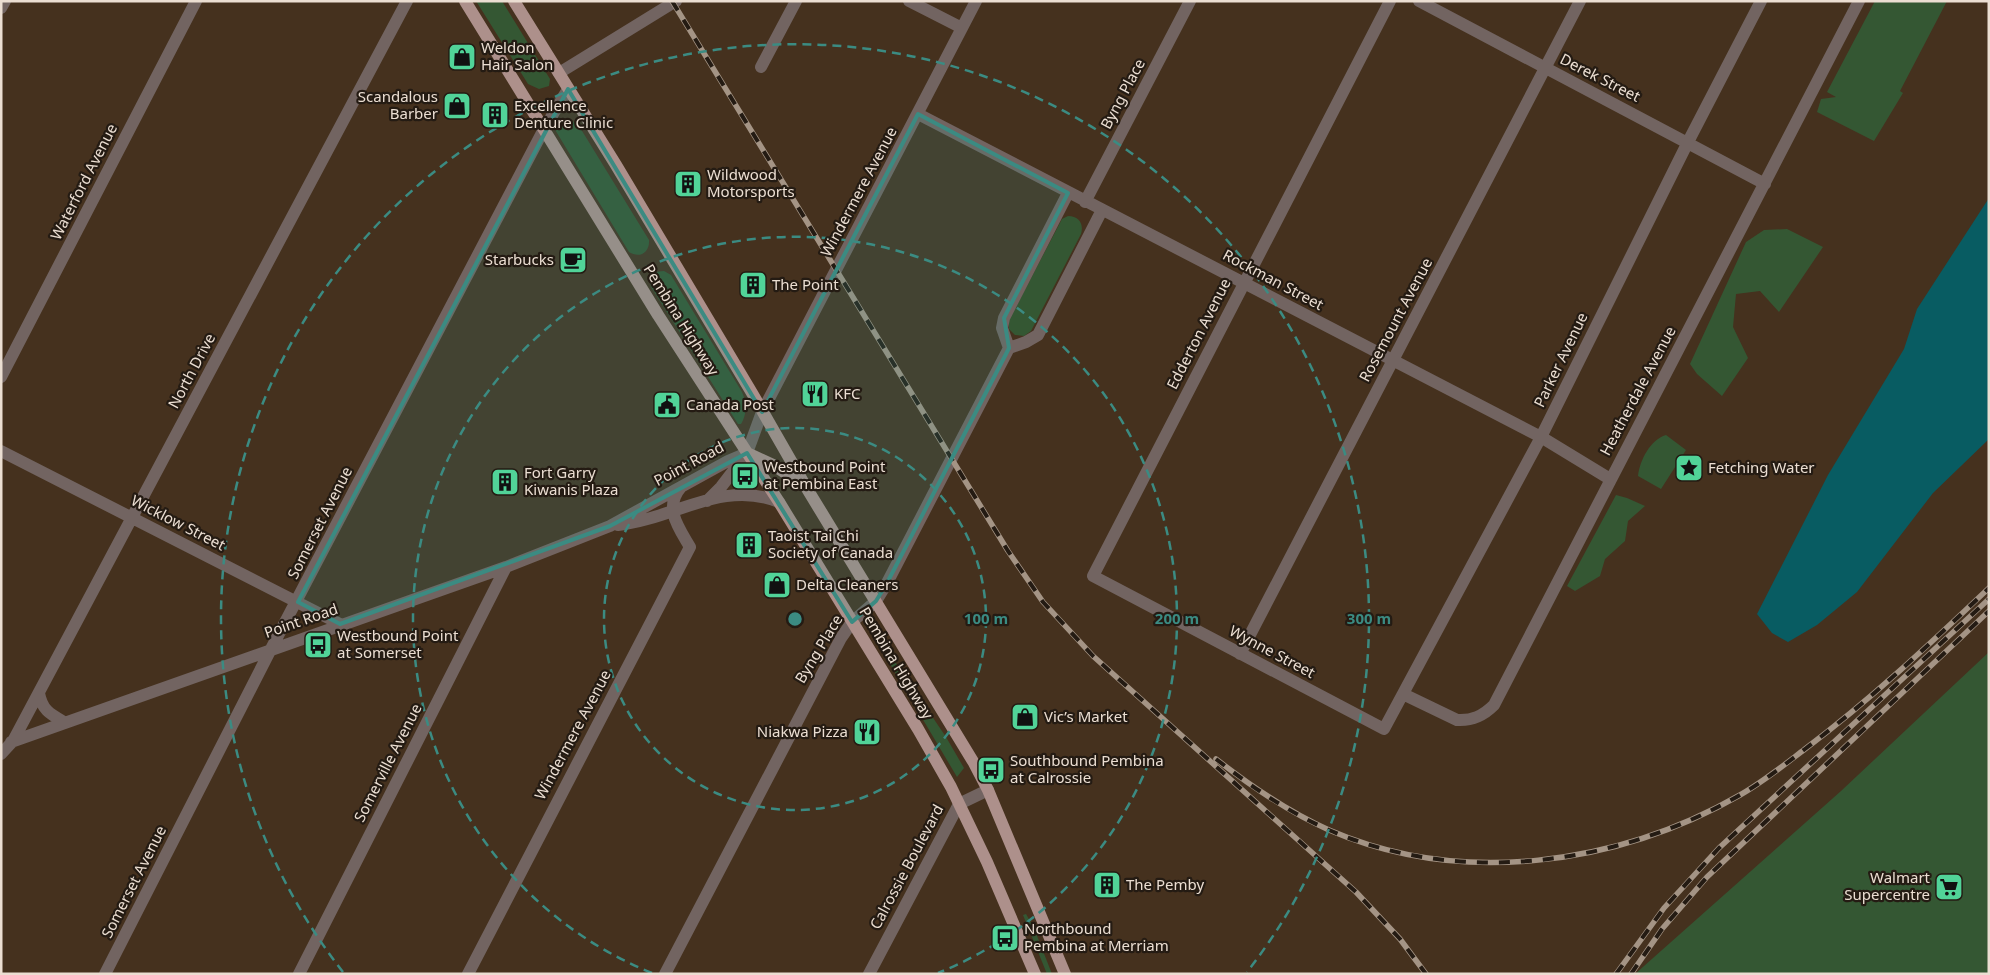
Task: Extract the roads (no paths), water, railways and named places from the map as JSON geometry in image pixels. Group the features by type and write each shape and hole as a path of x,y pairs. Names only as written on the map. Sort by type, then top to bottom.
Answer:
{"main road":[{"name":"Pembina Highway","path":"465,1 663,323 779,502 918,729 959,804 995,880 1035,974"},
{"name":"Pembina Highway","path":"514,1 806,487 948,719 988,790 1065,974"},
{"path":"747,453 773,465 806,487"}],"street":[{"path":"1,8 5,1"},
{"name":"Waterford Avenue","path":"1,377 196,1"},
{"name":"North Drive","path":"1,754 39,693 407,1"},
{"path":"559,73 676,1"},
{"path":"761,67 796,1"},
{"path":"909,1 962,28"},
{"name":"Windermere Avenue","path":"747,453 762,412 976,1"},
{"name":"Byng Place","path":"1085,202 1190,1"},
{"name":"Edderton Avenue","path":"1093,576 1390,1"},
{"name":"Derek Street","path":"1419,1 1765,184"},
{"name":"Rosemount Avenue","path":"1240,654 1580,1"},
{"name":"Parker Avenue","path":"1384,729 1541,438 1688,142 1761,1"},
{"name":"Heatherdale Avenue","path":"1402,694 1456,720 1480,717 1494,705 1859,1"},
{"name":"Somerset Avenue","path":"105,974 272,649 544,129 568,89"},
{"name":"Rockman Street","path":"918,114 1541,438 1610,479"},
{"path":"1068,193 1004,318 1002,328 1009,348 1038,335 1102,210"},
{"name":"Byng Place","path":"665,974 841,638 852,622 876,601 887,583 1009,348"},
{"name":"Wicklow Street","path":"1,451 340,624"},
{"name":"Point Road","path":"7,743 506,567 610,526 728,460 747,453"},
{"name":"Point Road","path":"610,526 638,522 707,501 721,487 747,453"},
{"path":"672,512 673,498 681,487"},
{"path":"707,501 732,494 751,494 779,502"},
{"name":"Windermere Avenue","path":"468,974 690,547 672,512"},
{"name":"Somerville Avenue","path":"299,974 506,567"},
{"name":"Wynne Street","path":"1093,576 1384,729"},
{"path":"39,693 41,704 48,713 64,722"},
{"name":"Calrossie Boulevard","path":"869,974 959,804 988,790"}],"water":[{"path":"1989,198 1989,439 1933,493 1857,592 1817,625 1788,642 1772,633 1757,614 1828,475 1904,349 1917,309"}],"railway":[{"path":"672,1 1008,551 1043,602 1093,656 1356,892 1400,939 1426,974"},
{"path":"1216,759 1257,789 1299,815 1329,830 1380,848 1432,858 1485,862 1538,860 1591,852 1643,838 1693,819 1757,785 1876,691 1989,588"},
{"path":"1616,974 1664,908 1719,848 1989,599"},
{"path":"1631,974 1662,929 1707,877 1989,611"}],"place":[{"name":"Weldon Hair Salon","path":"462,57"},
{"name":"Scandalous Barber","path":"457,106"},
{"name":"Excellence Denture Clinic","path":"495,115"},
{"name":"Wildwood Motorsports","path":"688,184"},
{"name":"Starbucks","path":"573,260"},
{"name":"The Point","path":"753,285"},
{"name":"KFC","path":"815,394"},
{"name":"Canada Post","path":"667,405"},
{"name":"Fetching Water","path":"1689,468"},
{"name":"Westbound Point at Pembina East","path":"745,476"},
{"name":"Fort Garry Kiwanis Plaza","path":"505,482"},
{"name":"Taoist Tai Chi Society of Canada","path":"749,545"},
{"name":"Delta Cleaners","path":"777,585"},
{"name":"Westbound Point at Somerset","path":"318,645"},
{"name":"Vic’s Market","path":"1025,717"},
{"name":"Niakwa Pizza","path":"867,732"},
{"name":"Southbound Pembina at Calrossie","path":"991,770"},
{"name":"The Pemby","path":"1107,885"},
{"name":"Walmart Supercentre","path":"1949,887"},
{"name":"Northbound Pembina at Merriam","path":"1005,938"}]}
